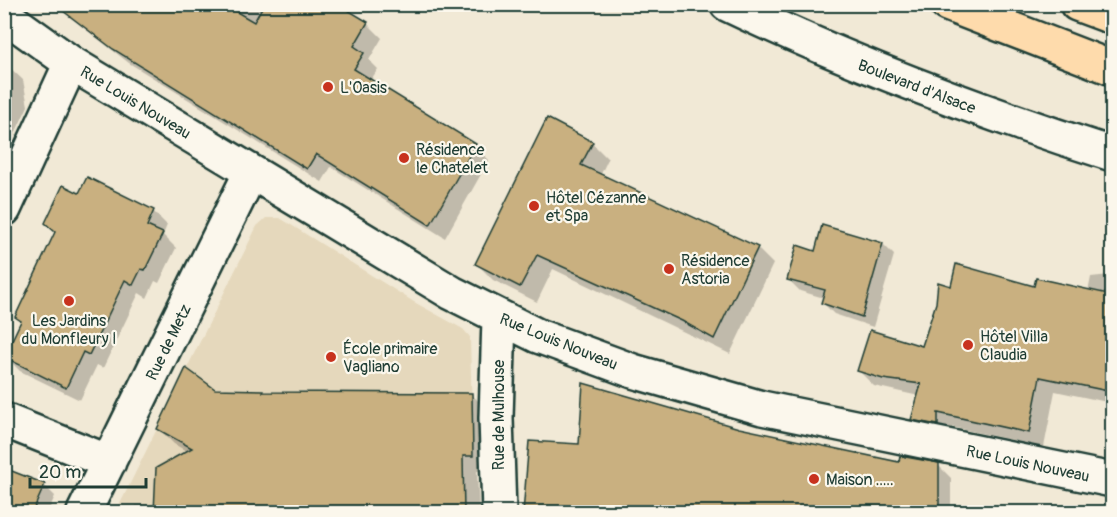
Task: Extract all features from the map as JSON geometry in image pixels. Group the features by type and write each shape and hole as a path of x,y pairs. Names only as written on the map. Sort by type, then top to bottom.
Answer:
{"highway":[{"path":"946,4 1113,68"},
{"path":"1077,4 1113,17"}],"street":[{"name":"Boulevard d'Alsace","path":"727,4 799,39 914,86 1113,154"},
{"name":"Rue Louis Nouveau","path":"4,15 71,63 452,293 538,336 622,367 716,396 1113,480"},
{"path":"1066,50 1113,86"},
{"path":"4,209 71,63"},
{"name":"Rue de Metz","path":"84,513 251,172"},
{"name":"Rue de Mulhouse","path":"499,318 496,418 499,513"},
{"path":"4,420 109,462"}],"shaded area":[{"name":"École primaire Vagliano","path":"266,218 280,218 414,302 463,329 470,337 473,456 443,457 308,512 116,512 257,226"}],"building":[{"path":"54,4 223,4 254,22 264,4 338,4 368,22 354,46 364,53 354,69 476,144 430,225 316,154 307,169 113,49"},
{"path":"547,118 593,142 581,165 758,247 714,339 682,321 537,255 520,287 475,264"},
{"name":"Les Jardins du Monfleury I","path":"87,177 154,210 147,226 163,233 145,270 141,269 133,285 125,280 89,355 83,352 66,388 4,357 21,321 15,317 55,232 45,223 63,185 79,193"},
{"path":"822,225 883,243 862,317 821,303 825,290 787,280 797,245 815,251"},
{"path":"956,264 1034,286 1036,278 1113,295 1113,392 1040,377 1029,433 938,413 938,425 911,420 921,384 883,379 857,371 870,330 922,346 936,303 938,282 951,286"},
{"path":"186,368 215,389 263,390 263,392 472,393 473,456 463,456 464,513 154,513 156,468 192,448 157,429"},
{"path":"583,383 739,428 899,462 900,456 939,463 939,513 523,513 529,441 579,444"},
{"path":"4,468 45,484 32,513 4,513"}],"place":[{"name":"L'Oasis","path":"328,87"},
{"name":"Résidence le Chatelet","path":"404,158"},
{"name":"Hôtel Cézanne et Spa","path":"534,206"},
{"name":"Résidence Astoria","path":"669,269"},
{"name":"Les Jardins du Monfleury I","path":"69,301"},
{"name":"Hôtel Villa Claudia","path":"968,345"},
{"name":"École primaire Vagliano","path":"331,357"},
{"name":"Maison .....","path":"814,479"}]}
